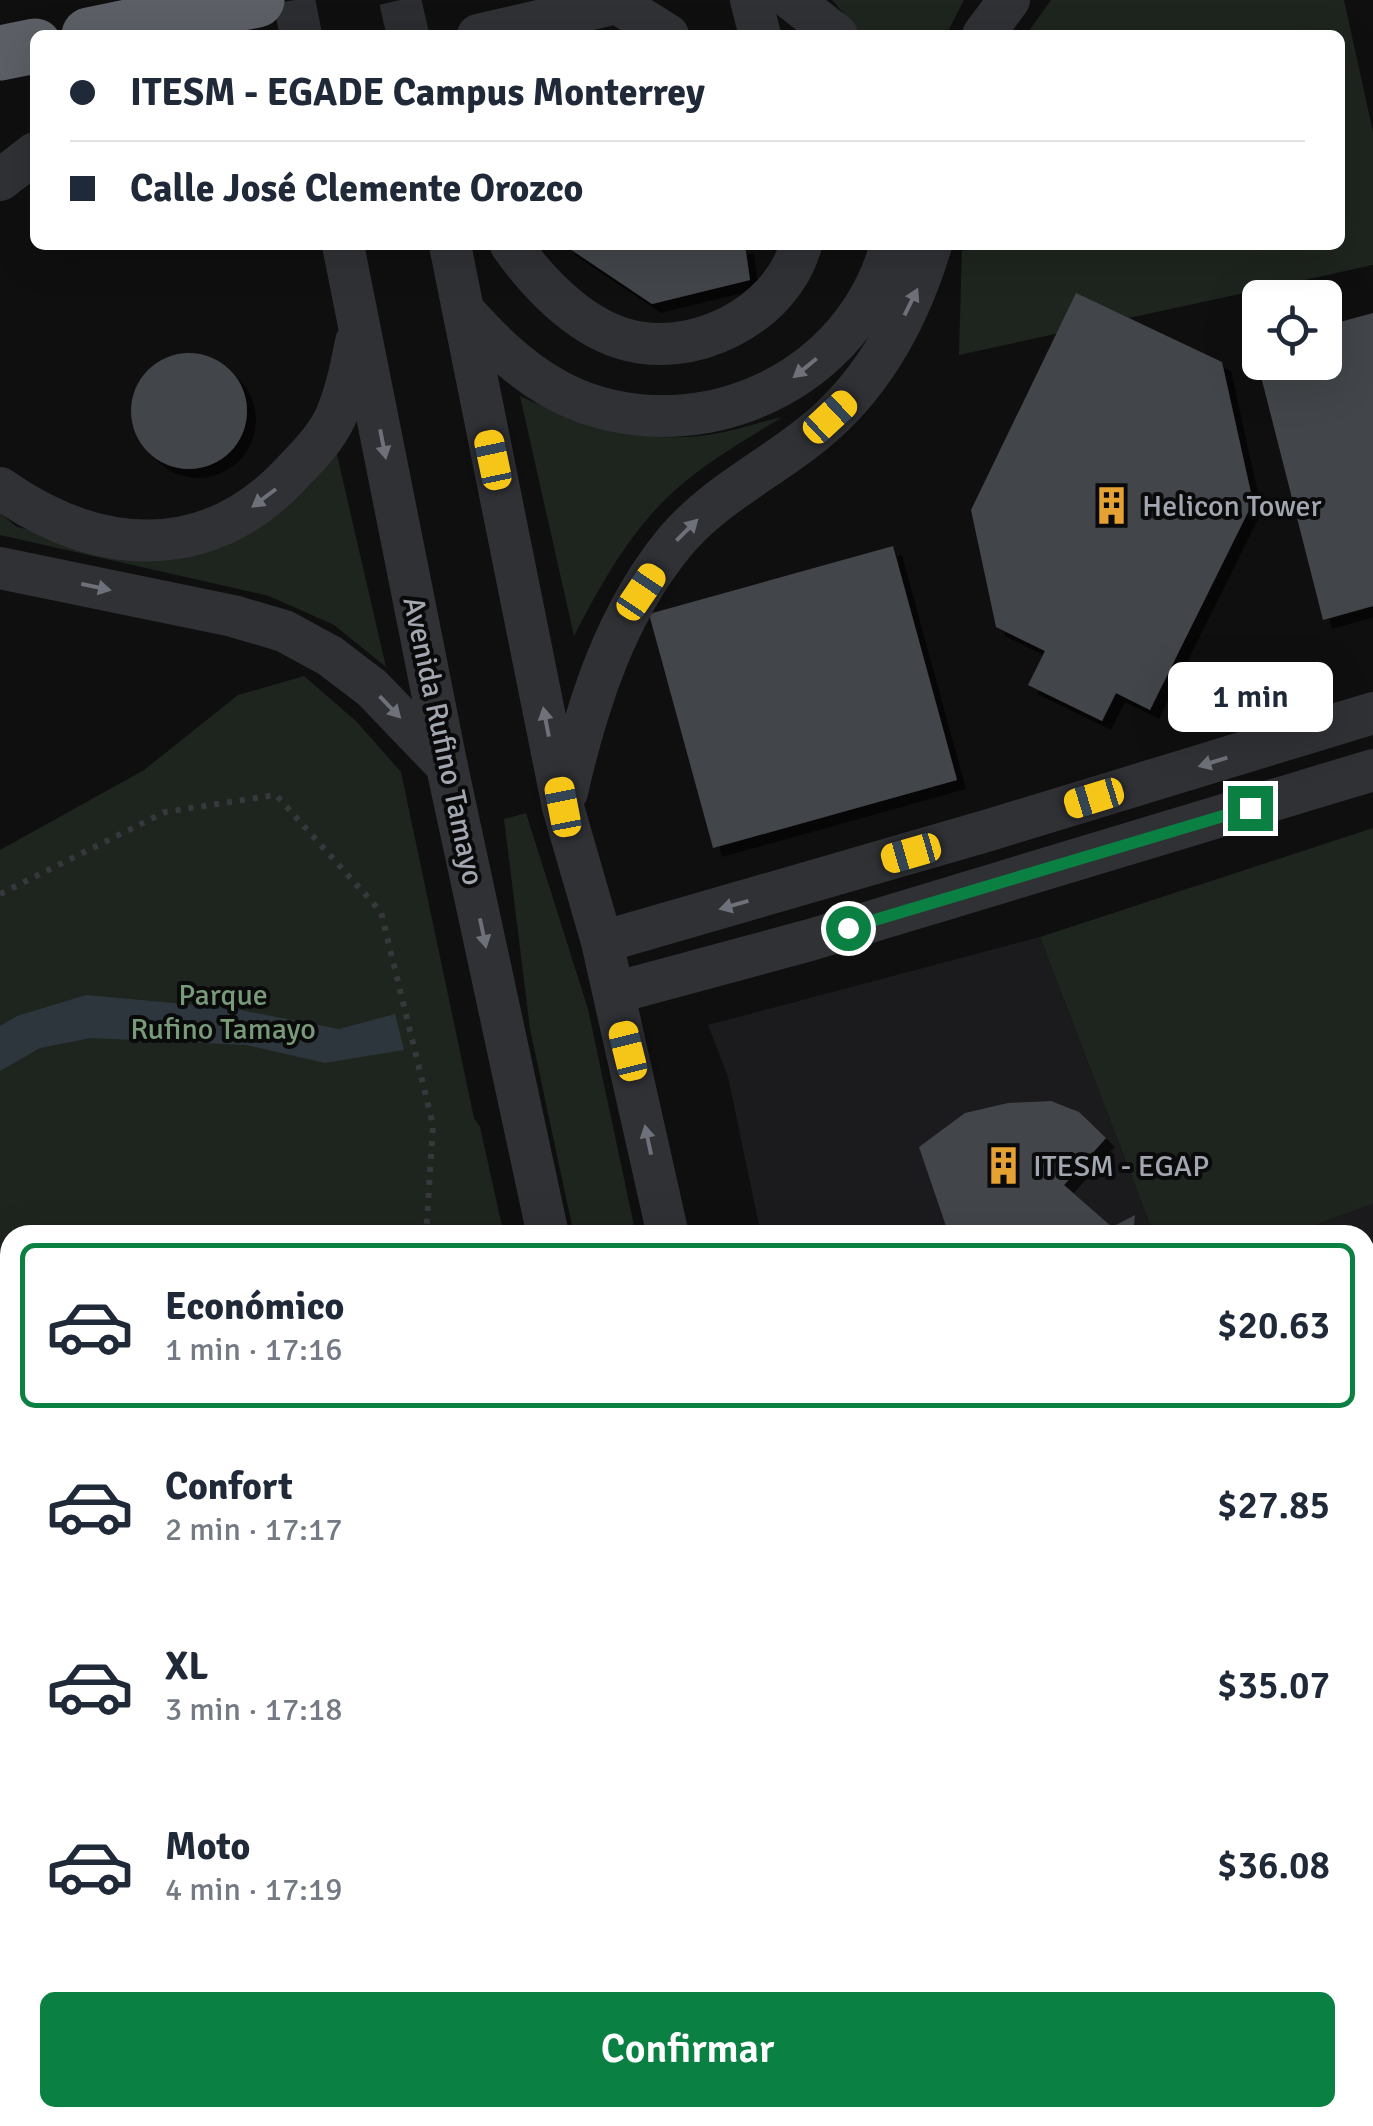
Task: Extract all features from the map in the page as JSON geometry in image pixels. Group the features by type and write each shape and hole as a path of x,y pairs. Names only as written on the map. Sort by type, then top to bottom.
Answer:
{"highway":[{"path":"112,30 258,0"},
{"path":"0,54 30,47"}],"street":[{"path":"751,0 759,30"},
{"path":"792,0 831,30"},
{"path":"988,30 1009,0"},
{"path":"500,30 623,2 661,30"},
{"path":"0,140 30,133"},
{"path":"0,180 30,157"},
{"name":"Avenida Rufino Tamayo","path":"344,250 447,767 546,1225"},
{"path":"451,250 563,807 602,942 666,1225"},
{"path":"515,250 560,300 595,326 620,338 652,344 690,340 744,319 766,302 787,276 799,250"},
{"path":"462,310 529,373 576,399 629,414 672,417 716,413 760,398 802,372 838,340 870,297 888,250"},
{"path":"563,807 582,727 601,672 641,592 675,542 714,504 812,434 850,399 888,349 918,290 930,250"},
{"path":"0,488 70,528 116,540 163,542 205,532 237,518 272,494 319,444 335,418 360,327"},
{"path":"0,568 233,616 284,632 330,656 372,688 447,767"},
{"path":"602,942 1368,715 1373,761"},
{"path":"1272,744 1286,797"},
{"path":"614,994 810,940 1373,770"},
{"path":"986,831 998,884"},
{"path":"797,886 810,940"}],"path":[{"path":"0,894 165,812 276,796 381,912 433,1125 427,1225"}],"shaded area":[{"path":"1040,937 1150,1225 759,1225 728,1077 708,1025"},
{"path":"86,995 230,1008 339,1029 395,1014 404,1050 325,1063 246,1045 91,1038 40,1048 0,1071 0,1026 17,1016"},
{"path":"1373,1204 1373,1225 1315,1225"}],"green space":[{"path":"832,0 964,0 949,30 858,30"},
{"path":"1051,0 1344,0 1373,132 1373,265 1304,280 1242,280 1242,293 959,355 962,250 1345,250 1345,30 1030,30"},
{"path":"520,396 585,422 652,436 709,435 782,417 703,468 655,510 610,571 574,636"},
{"path":"332,433 386,667 334,625 269,596 0,535 0,513 17,527 131,551 182,544"},
{"name":"Parque Rufino Tamayo","path":"304,676 357,722 401,772 474,1118 480,1127 502,1225 0,1225 0,850 144,770 238,695"},
{"path":"526,813 588,1009 634,1225 572,1225 530,1029 504,819"},
{"path":"1373,828 1373,1204 1315,1225 1150,1225 1040,937"}],"building":[{"path":"571,250 746,250 750,280 652,304"},
{"name":"Helicon Tower","path":"1076,293 1222,362 1253,502 1150,710 1116,693 1102,721 1028,685 1045,651 996,627 971,510"},
{"path":"1373,313 1373,606 1323,620 1262,380 1342,380 1342,321"},
{"path":"189,353 211,358 230,370 242,389 247,411 242,433 230,452 211,464 189,469 167,464 148,452 136,433 131,411 136,389 148,370 167,358"},
{"path":"893,546 957,780 713,848 649,614"},
{"name":"ITESM - EGAP","path":"1051,1101 1079,1112 1106,1138 1064,1185 1110,1225 946,1225 919,1147 965,1113 1008,1103"},
{"name":"ITESM - EGAP","path":"1135,1215 1134,1225 1116,1225"}],"tunnel":[{"path":"294,0 300,30"},
{"path":"400,0 407,30"}],"place":[{"name":"Helicon Tower","path":"1112,506"},
{"name":"ITESM - EGAP","path":"1003,1166"}],"route":[{"path":"848,928 1250,808"}]}
